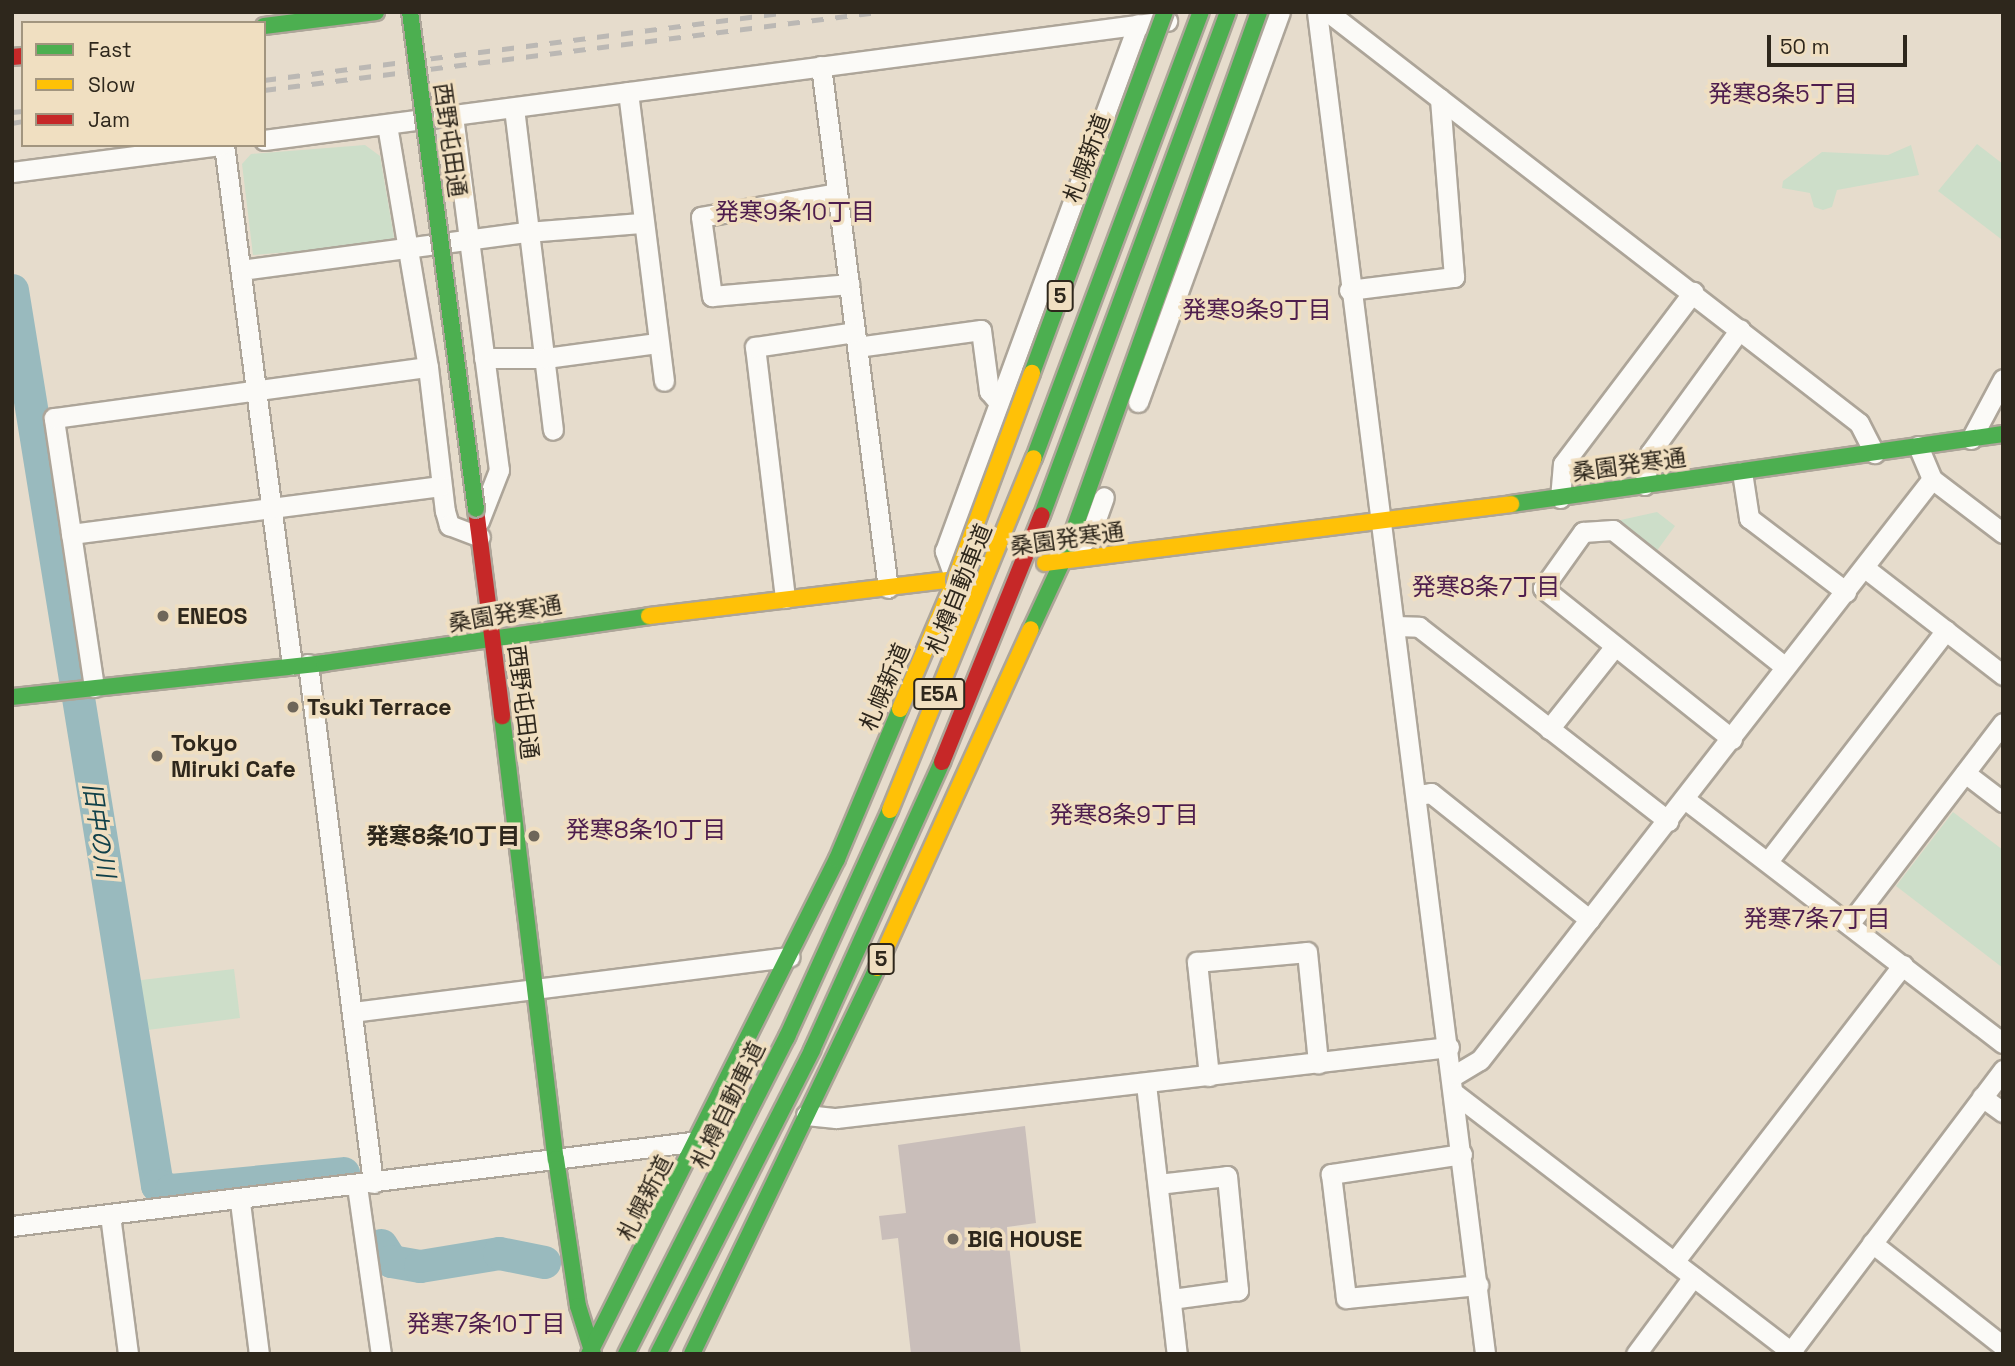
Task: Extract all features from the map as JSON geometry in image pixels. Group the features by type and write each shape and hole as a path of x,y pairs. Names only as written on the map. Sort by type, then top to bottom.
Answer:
{"main road":[{"path":"266,26 376,12"},
{"name":"西野屯田通","path":"410,12 478,523 556,1158 578,1306 592,1352"},
{"name":"札幌新道","path":"592,1352 790,957 955,580 1165,12"},
{"name":"札樽自動車道","path":"626,1354 787,1037 898,791 1079,348 1201,12"},
{"name":"E5A","path":"659,1354 812,1050 910,838 1015,589 1228,12"},
{"name":"5","path":"692,1354 807,1115 1063,560 1259,12"},
{"name":"桑園発寒通","path":"12,697 447,647 492,636 785,598 955,580 1063,560 1382,523 2003,434"}],"street":[{"path":"266,140 1138,24 1248,12"},
{"path":"1063,560 1090,536 1280,12"},
{"path":"1317,12 1349,290 1396,626 1450,1047 1485,1354"},
{"path":"1328,12 1859,423 1874,453"},
{"path":"955,580 945,551 1138,24"},
{"path":"821,66 888,588"},
{"path":"628,92 641,223 664,382"},
{"path":"1349,290 1454,277 1440,99"},
{"path":"514,108 553,430"},
{"path":"387,125 428,367 441,486 449,525 478,523 499,470 453,116"},
{"path":"12,172 206,147"},
{"path":"222,147 272,509 300,664 353,1012 365,1185 381,1354"},
{"path":"837,193 701,217 712,296 849,284"},
{"path":"241,270 409,251 527,232 641,223"},
{"path":"1560,498 1563,464 1693,292"},
{"path":"1644,485 1650,453 1740,329"},
{"path":"785,598 755,347 981,330 989,391 999,402"},
{"path":"484,358 546,358 657,343"},
{"path":"89,687 54,418 428,367"},
{"path":"1971,439 2003,379"},
{"path":"1918,446 1932,479 2003,533"},
{"path":"1742,472 1749,519 1846,592"},
{"path":"1454,1085 1480,1060 1686,800 1932,479"},
{"path":"71,534 441,486"},
{"path":"1732,739 1543,588 1583,532 1612,530 1786,667"},
{"path":"1865,568 2003,675"},
{"path":"1396,626 1419,627 1668,821"},
{"path":"1769,860 1946,630"},
{"path":"1549,729 1615,646"},
{"path":"1850,923 2003,723"},
{"path":"1965,773 2003,802"},
{"path":"1417,795 1431,793 1591,920"},
{"path":"1686,800 1769,860 2003,1043"},
{"path":"1209,1076 1197,962 1307,952 1318,1063"},
{"path":"353,1012 790,957"},
{"path":"1674,1262 1903,965"},
{"path":"807,1115 836,1118 1450,1047"},
{"path":"1454,1085 1791,1353 2003,1070"},
{"path":"1146,1084 1177,1354"},
{"path":"1982,1097 2003,1112"},
{"path":"12,1226 240,1202 699,1141"},
{"path":"1462,1154 1331,1174 1346,1298 1478,1285"},
{"path":"1158,1184 1227,1176 1238,1290 1171,1299"},
{"path":"240,1202 259,1354"},
{"path":"110,1215 128,1354"},
{"path":"1872,1244 2003,1346"},
{"path":"1636,1354 1693,1277"}],"green space":[{"path":"1977,144 2003,164 2001,239 1938,191"},
{"path":"365,145 380,156 394,237 389,243 253,255 242,164 251,154"},
{"path":"1911,145 1919,175 1837,190 1832,207 1823,210 1814,207 1810,193 1782,188 1783,181 1822,152 1888,155"},
{"path":"1657,512 1675,526 1656,552 1616,521"},
{"path":"1953,812 2003,850 2003,968 1896,886"},
{"path":"234,969 240,1018 140,1031 133,981"}],"building":[{"name":"BIG HOUSE","path":"1025,1126 1036,1223 1007,1227 1021,1354 911,1354 898,1238 882,1240 879,1216 906,1213 898,1145"}],"waterway":[{"name":"旧中の川","path":"12,290 157,1185 171,1190 343,1173"},
{"name":"旧中の川","path":"381,1245 391,1261 420,1266 499,1253 544,1262"}],"railway":[{"path":"266,80 788,12"},
{"path":"266,90 878,12"},
{"path":"12,112 21,111"},
{"path":"12,123 21,121"}],"traffic: fast":[{"path":"266,26 376,12"},
{"path":"410,12 476,509"},
{"path":"1032,373 1165,12"},
{"path":"1034,458 1201,12"},
{"path":"1042,515 1228,12"},
{"path":"1031,629 1063,560 1259,12"},
{"path":"1511,504 2003,434"},
{"path":"12,697 324,663 649,616"},
{"path":"589,1354 837,859 900,709"},
{"path":"502,716 556,1159 578,1306 593,1354"},
{"path":"658,1354 812,1050 942,762"},
{"path":"626,1354 787,1037 890,810"},
{"path":"692,1354 877,968"}],"traffic: slow":[{"path":"955,580 1032,373"},
{"path":"890,810 1034,458"},
{"path":"1045,563 1511,504"},
{"path":"649,616 971,577"},
{"path":"900,709 955,580"},
{"path":"877,968 1031,629"}],"traffic: jam":[{"path":"12,57 21,56"},
{"path":"476,509 502,716"},
{"path":"942,762 1042,515"}],"place":[{"name":"ENEOS","path":"163,616"},
{"name":"Tsuki Terrace","path":"293,707"},
{"name":"Tokyo Miruki Cafe","path":"157,756"},
{"name":"発寒8条10丁目","path":"534,836"},
{"name":"BIG HOUSE","path":"953,1239"}],"district":[{"name":"発寒8条5丁目","path":"1783,94"},
{"name":"発寒9条10丁目","path":"795,212"},
{"name":"発寒9条9丁目","path":"1257,310"},
{"name":"発寒8条7丁目","path":"1486,587"},
{"name":"発寒8条9丁目","path":"1124,815"},
{"name":"発寒8条10丁目","path":"646,830"},
{"name":"発寒7条7丁目","path":"1817,919"},
{"name":"発寒7条10丁目","path":"486,1324"}]}
